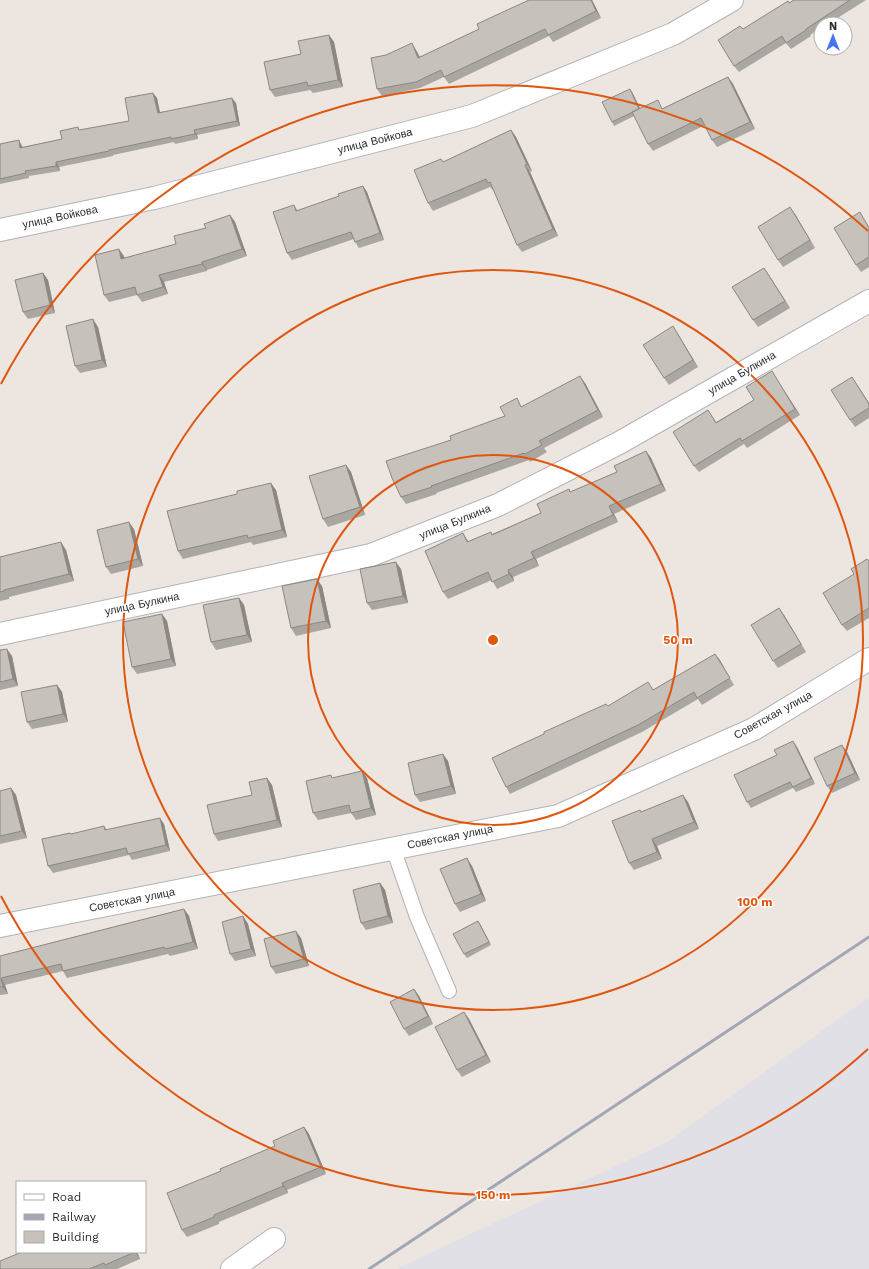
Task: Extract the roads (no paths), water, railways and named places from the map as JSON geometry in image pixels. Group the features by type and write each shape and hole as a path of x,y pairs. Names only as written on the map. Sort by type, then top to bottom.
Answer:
{"street":[{"name":"улица Войкова","path":"0,230 154,198 472,116 673,34 732,0"},
{"name":"улица Булкина","path":"0,634 371,554 498,505 606,450 869,301"},
{"name":"Советская улица","path":"0,926 558,816 754,728 869,659"},
{"path":"232,1269 274,1239"}],"lane":[{"path":"393,848 418,917 450,991"}],"railway":[{"path":"369,1269 869,937"}]}
